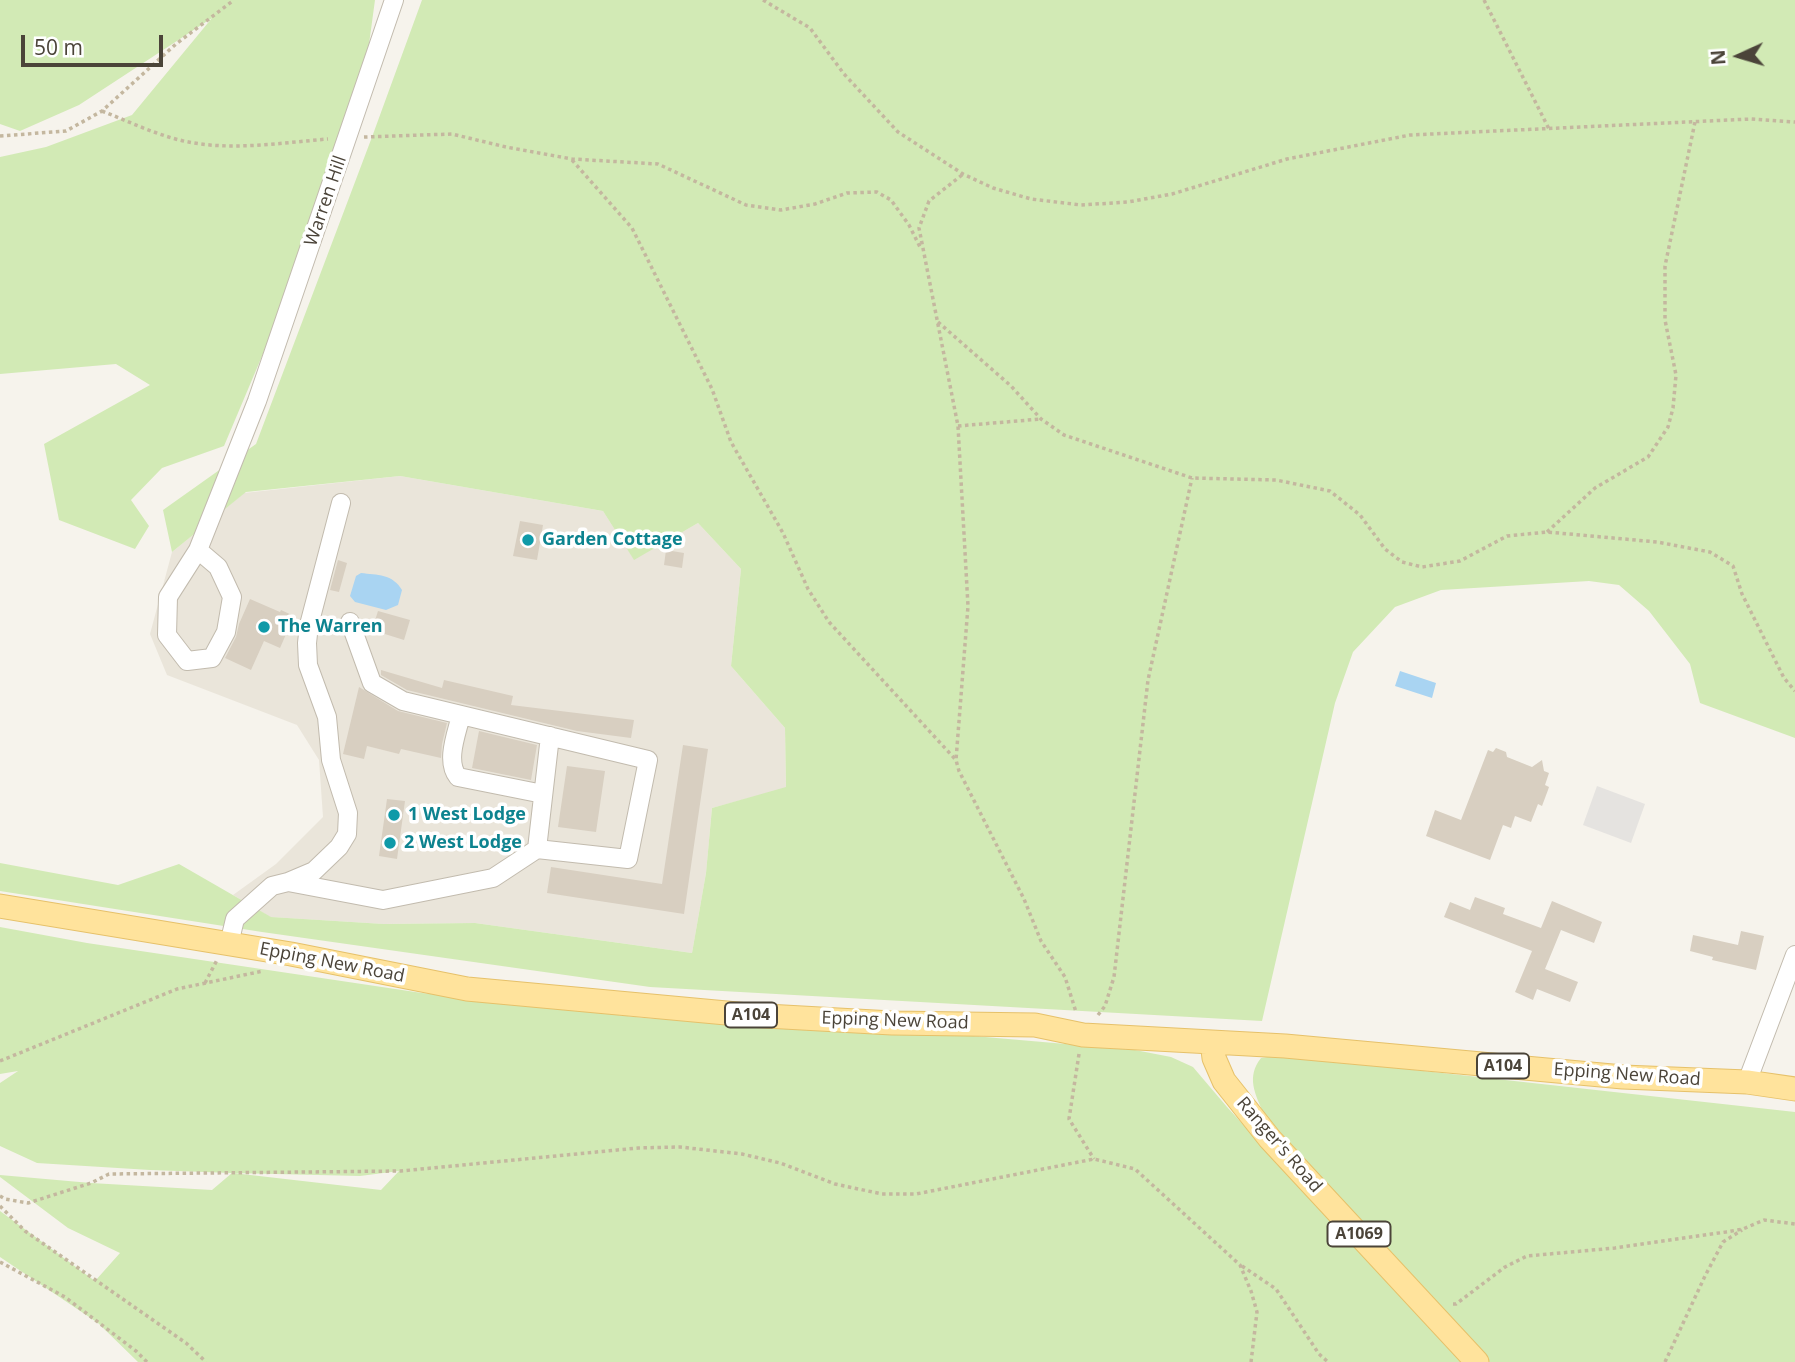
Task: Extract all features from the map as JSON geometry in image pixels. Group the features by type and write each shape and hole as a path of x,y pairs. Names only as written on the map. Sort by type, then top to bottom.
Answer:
{"main road":[{"name":"Epping New Road","path":"0,906 292,954 467,989 748,1015 892,1023 1035,1025 1083,1035 1298,1047 1623,1077 1747,1082 1795,1088"},
{"name":"Ranger's Road","path":"1212,1042 1214,1058 1224,1081 1270,1139 1477,1362"}],"street":[{"name":"Warren Hill","path":"198,550 219,567 232,597 226,632 212,657 187,661 167,635 168,597 198,550 257,401 394,0"},
{"path":"229,944 236,919 272,886 314,871 339,847 347,834 348,813 331,760 327,717 308,665 307,643 309,625 341,503"},
{"path":"288,882 383,900 493,878 537,849 628,859 648,760 403,701 372,683 350,622"},
{"path":"461,715 452,760 453,770 458,776 543,794"},
{"path":"537,849 550,736"},
{"path":"1747,1082 1795,955"}],"path":[{"path":"1,137 66,131 102,111 176,44 234,0"},
{"path":"763,0 810,28 844,74 898,132 962,174 993,188 1031,199 1081,205 1128,202 1172,194 1287,159 1410,135 1751,119 1795,122"},
{"path":"1484,0 1549,129"},
{"path":"102,111 172,138 203,144 239,147 348,137 452,134 572,159 658,164 746,205 781,210 815,204 847,193 877,192 891,200 909,225 924,254"},
{"path":"1547,532 1595,488 1648,457 1668,427 1674,408 1676,375 1665,320 1664,266 1695,122"},
{"path":"572,159 632,228 712,390 731,443 783,533 808,589 830,622 956,760"},
{"path":"962,174 929,201 919,228 958,426 968,606 956,760 959,771 1024,899 1041,941 1065,977 1083,1035 1069,1119 1094,1159"},
{"path":"937,322 1011,386 1041,419 1064,435 1192,478 1276,480 1330,491 1360,515 1385,549 1402,562 1422,567 1460,561 1507,536 1547,532 1657,542 1710,552 1733,566 1742,594 1784,678 1795,691"},
{"path":"958,426 1041,419"},
{"path":"1083,1035 1105,1006 1114,977 1148,680 1192,478"},
{"path":"0,1061 177,989 265,971 292,954"},
{"path":"0,1196 28,1203 110,1174 401,1171 669,1147 742,1154 780,1163 835,1184 882,1194 916,1194 1094,1159 1135,1169 1240,1265 1276,1289 1319,1354 1328,1362"},
{"path":"0,1206 25,1231 186,1343 206,1362"},
{"path":"1665,1362 1723,1242 1743,1229 1765,1220 1795,1224"},
{"path":"1447,1304 1455,1304 1505,1267 1527,1256 1615,1248 1743,1229"},
{"path":"0,1262 65,1297 136,1351 146,1362"},
{"path":"1240,1265 1256,1312 1251,1362"}],"shaded area":[{"name":"The Warren","path":"400,476 603,511 634,559 698,523 741,569 731,666 785,728 786,788 712,808 706,873 692,953 475,923 384,924 270,917 233,895 276,864 323,817 319,760 297,725 167,675 150,634 172,552 244,493"},
{"path":"1597,786 1645,804 1631,843 1583,825"}],"green space":[{"path":"0,0 375,0 364,81 276,323 224,446 162,468 131,500 149,526 135,549 59,520 44,444 150,385 116,364 0,374 0,157 46,147 132,115 212,18 79,105 20,131 0,124"},
{"path":"422,0 1795,0 1795,738 1700,703 1690,664 1649,611 1619,585 1589,581 1441,590 1395,607 1353,652 1335,703 1262,1021 650,987 262,932 0,891 0,863 118,885 179,864 271,917 384,924 475,923 692,953 706,873 712,808 786,787 785,728 731,666 741,569 698,523 634,560 603,511 400,476 246,492 172,552 163,510 256,444"},
{"path":"0,927 87,943 422,993 645,1018 939,1033 1135,1050 1171,1057 1193,1067 1461,1362 138,1362 98,1323 0,1257 0,1211 95,1281 120,1253 68,1228 0,1175 212,1190 232,1173 37,1163 0,1146 0,1083 18,1071 0,1074","holes":["399,1171 381,1190 233,1173 360,1176"]},
{"path":"1279,1055 1795,1112 1795,1362 1489,1362 1264,1114 1255,1093 1254,1072 1261,1058"}],"water":[{"path":"361,573 384,576 394,581 402,590 398,605 386,610 355,602 350,596 356,576"},
{"path":"1400,671 1436,683 1432,698 1395,686"}],"building":[{"name":"Garden Cottage","path":"520,521 543,525 537,560 513,556"},
{"path":"666,550 684,553 682,568 664,565"},
{"path":"338,560 347,563 339,592 330,590"},
{"name":"The Warren","path":"250,599 294,616 280,648 264,641 251,670 225,658"},
{"path":"378,611 410,620 404,640 372,630"},
{"path":"381,670 442,688 444,680 513,696 511,705 634,720 631,738 577,731 407,690 381,675"},
{"path":"359,687 398,711 447,723 441,758 401,749 399,754 367,746 364,759 343,754"},
{"path":"479,731 537,745 531,780 472,768"},
{"path":"683,745 708,749 684,914 547,893 551,867 662,884"},
{"path":"1496,748 1506,752 1507,757 1532,767 1542,760 1544,771 1549,773 1545,785 1549,787 1548,790 1542,806 1538,804 1531,822 1515,816 1511,828 1503,825 1490,860 1426,836 1435,810 1461,820 1488,750 1493,752"},
{"path":"567,766 605,771 596,832 558,827"},
{"path":"387,799 405,801 397,859 379,856"},
{"path":"1475,897 1505,908 1503,914 1541,928 1552,901 1602,922 1594,943 1561,930 1545,969 1578,982 1570,1002 1537,989 1533,1000 1515,992 1532,951 1444,917 1450,902 1470,910"},
{"path":"1741,931 1764,936 1756,970 1712,960 1713,957 1690,951 1693,935 1738,945"}],"place":[{"name":"Garden Cottage","path":"528,540"},
{"name":"The Warren","path":"264,627"},
{"name":"1 West Lodge","path":"394,815"},
{"name":"2 West Lodge","path":"390,843"}]}
